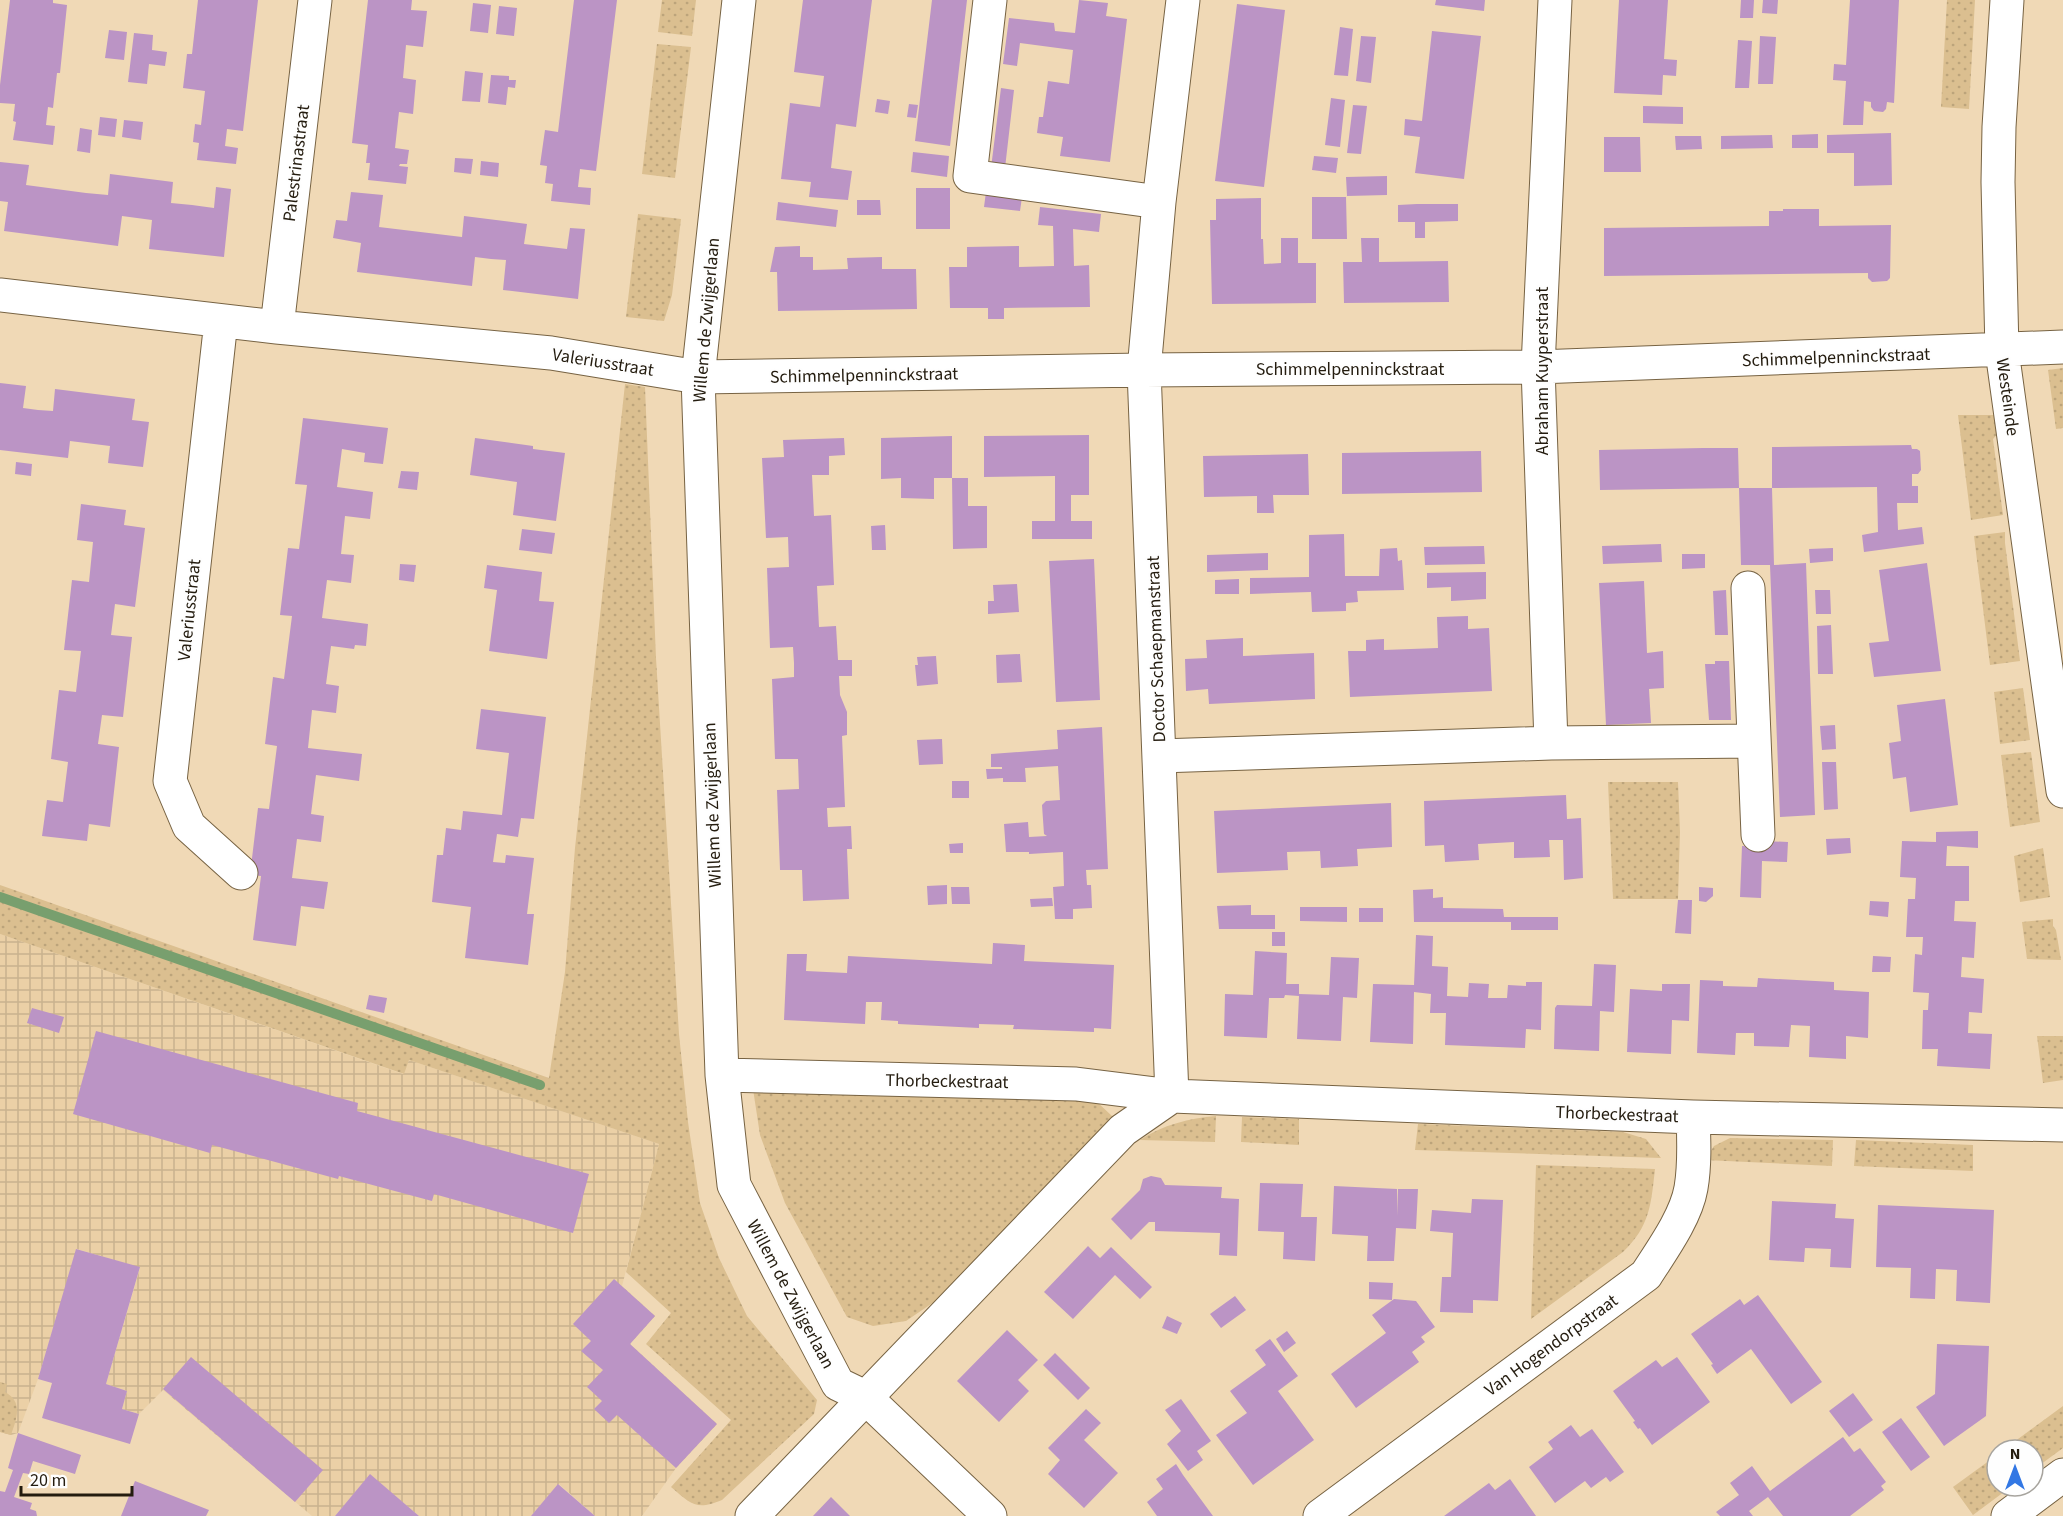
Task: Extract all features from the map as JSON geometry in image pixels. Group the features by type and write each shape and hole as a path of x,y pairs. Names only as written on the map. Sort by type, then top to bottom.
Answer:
{"street":[{"name":"Palestrinastraat","path":"277,327 315,0"},
{"name":"Willem de Zwijgerlaan","path":"739,0 698,377 722,1075 734,1185 838,1384 865,1397 990,1516"},
{"path":"990,0 970,176 1159,202"},
{"name":"Doctor Schaepmanstraat","path":"1172,1096 1144,370 1159,202 1183,0"},
{"name":"Abraham Kuyperstraat","path":"1551,742 1538,367 1555,0"},
{"name":"Westeinde","path":"2007,0 1999,127 2002,351 2063,790"},
{"name":"Valeriusstraat","path":"0,295 277,327 551,353 698,377"},
{"name":"Valeriusstraat","path":"221,321 170,781 189,826 240,873"},
{"name":"Schimmelpenninckstraat","path":"698,377 1538,367 2063,348"},
{"path":"1748,588 1758,835"},
{"path":"1160,756 1551,742 1755,741"},
{"name":"Thorbeckestraat","path":"722,1075 1076,1084 1172,1096 1693,1118 2063,1125"},
{"path":"752,1516 1123,1130 1172,1096"},
{"name":"Van Hogendorpstraat","path":"1320,1516 1646,1275 1674,1232 1690,1189 1694,1145 1693,1118"},
{"path":"2008,1516 2063,1475"}],"shaded area":[{"path":"662,0 696,0 692,36 658,32"},
{"path":"1947,0 1975,0 1969,109 1941,107"},
{"path":"657,44 691,47 675,178 642,174"},
{"path":"638,214 681,219 672,295 664,321 626,317"},
{"path":"2063,368 2063,428 2056,429 2048,370"},
{"path":"625,384 645,387 656,658 679,1034 688,1122 700,1203 719,1258 747,1316 817,1400 814,1414 722,1500 706,1505 694,1504 671,1487 731,1420 646,1344 671,1313 626,1272 659,1144 409,1060 404,1074 0,934 0,885 549,1078 565,972 575,848"},
{"path":"1958,415 1998,415 2002,429 1993,439 2003,515 1971,520"},
{"path":"2005,532 2020,661 1990,665 1974,536"},
{"path":"2023,688 2030,740 2000,744 1994,692"},
{"path":"2031,752 2040,822 2010,827 2001,755"},
{"path":"1608,782 1678,782 1680,832 1678,899 1613,899"},
{"path":"2043,848 2050,897 2020,902 2014,856"},
{"path":"2053,919 2061,960 2027,959 2022,922"},
{"path":"0,934 403,1074 409,1060 659,1144 622,1286 655,1316 630,1344 717,1424 676,1468 642,1516 595,1516 559,1484 531,1516 419,1516 370,1475 335,1516 312,1516 163,1390 139,1414 122,1409 127,1391 106,1384 140,1268 77,1249 38,1379 18,1433 11,1435 0,1432"},
{"path":"2037,1036 2063,1036 2063,1080 2043,1083"},
{"path":"753,1089 1096,1101 1112,1116 1117,1129 934,1302 906,1321 873,1326 847,1317 785,1203 760,1135"},
{"path":"1216,1116 1215,1142 1140,1140 1176,1123"},
{"path":"1242,1117 1299,1119 1299,1145 1241,1142"},
{"path":"1418,1124 1623,1132 1646,1139 1661,1158 1415,1150"},
{"path":"1730,1138 1833,1140 1832,1166 1705,1160 1714,1146"},
{"path":"1856,1140 1973,1145 1973,1171 1854,1166"},
{"path":"1536,1165 1655,1169 1648,1214 1632,1242 1623,1252 1531,1319"},
{"path":"0,1382 7,1384 5,1392 11,1396 17,1406 11,1435 0,1432"},
{"path":"2063,1406 2063,1448 2045,1461 2045,1438 2019,1438"},
{"path":"1985,1464 1985,1498 1996,1498 1973,1515 1953,1487"}],"building":[{"path":"10,0 53,0 53,3 67,5 60,73 57,73 53,108 48,107 46,125 55,126 53,145 13,140 16,122 13,121 15,104 0,103"},
{"path":"198,0 258,0 243,131 227,129 225,146 238,148 236,164 197,160 199,143 193,142 195,124 201,125 205,91 183,88 187,54 192,54"},
{"path":"368,0 412,0 411,10 427,11 423,47 406,45 403,78 416,80 413,114 399,112 395,148 409,150 407,164 399,166 408,167 406,184 368,180 370,163 366,163 368,145 352,143"},
{"path":"574,0 617,0 596,171 580,169 578,187 591,188 590,205 551,201 553,184 545,183 547,166 540,165 545,130 558,132"},
{"path":"803,0 872,0 856,127 836,124 831,168 852,171 848,200 809,197 811,182 781,179 790,103 820,107 824,76 794,72"},
{"path":"932,0 967,0 950,146 915,141"},
{"path":"1079,0 1108,3 1106,16 1127,19 1110,162 1060,156 1063,137 1037,133 1039,117 1043,117 1048,81 1069,84 1073,50 1020,43 1017,66 1003,64 1009,18 1054,23 1055,31 1075,33"},
{"path":"1436,0 1485,0 1484,11 1435,5"},
{"path":"1619,0 1668,0 1664,59 1677,60 1676,76 1663,75 1662,95 1614,93"},
{"path":"1741,0 1754,0 1753,18 1740,18"},
{"path":"1763,0 1778,0 1777,14 1762,13"},
{"path":"1850,0 1899,0 1894,103 1887,102 1883,112 1874,111 1871,102 1864,101 1863,125 1843,125 1846,81 1833,80 1834,64 1846,65"},
{"path":"473,3 491,5 488,33 470,31"},
{"path":"1237,4 1285,10 1264,187 1215,181"},
{"path":"499,6 517,8 514,36 496,34"},
{"path":"1340,27 1353,29 1348,76 1334,75"},
{"path":"109,30 127,32 124,60 105,58"},
{"path":"1432,31 1481,36 1464,179 1415,173 1420,137 1404,135 1405,119 1422,121"},
{"path":"134,33 153,35 152,50 167,52 165,66 149,64 147,84 128,82"},
{"path":"1361,36 1376,37 1371,83 1356,81"},
{"path":"1760,36 1776,37 1773,84 1758,84"},
{"path":"1738,40 1752,41 1749,88 1735,88"},
{"path":"465,71 483,73 480,102 462,101"},
{"path":"491,75 509,76 509,80 516,80 515,88 508,87 506,105 488,103"},
{"path":"1001,88 1014,90 1005,168 991,168"},
{"path":"1331,98 1345,100 1340,147 1325,145"},
{"path":"877,99 890,101 888,114 875,112"},
{"path":"909,104 918,105 916,118 907,117"},
{"path":"1353,105 1367,106 1361,154 1347,153"},
{"path":"1643,106 1683,107 1683,124 1643,123"},
{"path":"100,117 117,119 115,137 98,135"},
{"path":"124,120 143,122 141,140 122,137"},
{"path":"80,128 92,130 90,153 77,151"},
{"path":"1891,133 1892,185 1854,186 1854,153 1827,153 1827,135"},
{"path":"1818,134 1818,148 1792,148 1792,135"},
{"path":"1772,135 1773,148 1721,149 1721,136"},
{"path":"1675,136 1701,136 1702,149 1676,150"},
{"path":"1604,137 1640,137 1641,172 1604,172"},
{"path":"913,152 949,156 947,177 911,172"},
{"path":"1314,156 1338,158 1336,173 1312,170"},
{"path":"455,158 473,159 471,174 454,172"},
{"path":"481,161 499,163 498,177 480,175"},
{"path":"0,162 29,165 26,185 86,193 108,195 110,174 173,182 171,203 214,208 216,187 231,189 224,257 149,249 152,220 122,216 118,246 4,231 8,202 0,201"},
{"path":"1387,176 1387,195 1347,196 1346,177"},
{"path":"916,188 950,188 950,229 916,229"},
{"path":"351,192 383,195 379,227 462,237 464,216 527,224 524,244 567,249 570,228 585,229 578,299 503,290 506,260 475,257 472,286 357,272 361,243 333,238 336,220 347,221"},
{"path":"986,192 1022,197 1020,211 984,207"},
{"path":"1312,197 1346,197 1347,239 1312,239"},
{"path":"1261,198 1261,239 1263,239 1264,264 1281,263 1281,238 1298,238 1298,263 1316,263 1316,303 1212,304 1210,220 1216,220 1216,199"},
{"path":"857,200 880,200 881,215 857,215"},
{"path":"778,202 838,210 836,227 776,220"},
{"path":"1458,204 1458,221 1425,222 1425,238 1415,238 1415,222 1398,222 1398,205"},
{"path":"1040,207 1101,214 1099,232 1073,229 1074,266 1089,265 1090,307 1004,308 1004,319 988,319 988,308 950,308 949,267 967,267 967,247 1019,246 1019,267 1054,266 1053,226 1038,225"},
{"path":"1783,209 1819,209 1819,226 1891,225 1890,278 1887,281 1872,282 1868,278 1868,273 1604,276 1604,228 1769,226 1769,211 1783,211"},
{"path":"1361,238 1379,238 1379,262 1448,261 1449,302 1344,303 1343,262 1362,262"},
{"path":"800,246 800,257 813,257 813,270 848,269 847,258 882,257 882,269 916,269 917,309 778,311 777,272 770,272 775,247"},
{"path":"0,383 26,386 23,408 38,410 53,411 55,389 135,399 132,420 149,422 143,467 108,463 110,446 70,441 68,458 0,450"},
{"path":"303,418 388,428 383,464 364,462 365,453 342,449 337,487 373,492 370,519 345,516 341,554 354,555 351,583 327,580 322,618 368,624 366,646 355,645 354,649 331,646 326,684 339,686 336,713 312,710 308,748 362,754 359,781 316,775 311,814 324,816 321,842 297,839 292,878 328,882 324,909 301,906 296,946 253,940 261,876 250,875 258,808 269,809 277,746 265,744 273,677 284,679 292,616 280,615 288,548 299,549 307,485 295,484"},
{"path":"1089,435 1089,495 1071,495 1071,521 1092,521 1092,539 1032,539 1032,521 1055,521 1055,476 984,477 984,436"},
{"path":"952,436 952,478 934,478 934,499 901,498 901,478 881,479 881,438"},
{"path":"475,438 565,453 556,521 513,515 517,482 470,475"},
{"path":"844,438 845,455 829,456 829,475 812,475 814,516 831,515 834,585 817,586 819,627 836,626 838,660 852,660 852,676 839,676 840,695 847,712 847,735 842,736 845,807 827,808 828,827 851,826 852,849 847,849 849,899 803,901 802,870 780,870 777,790 799,789 798,759 775,759 772,679 794,677 794,663 793,647 770,648 767,568 789,567 788,537 766,538 762,458 784,457 783,440"},
{"path":"1911,445 1912,449 1920,451 1921,470 1918,474 1912,474 1912,486 1918,486 1918,503 1897,503 1898,530 1922,527 1924,544 1864,552 1862,535 1878,532 1877,487 1772,488 1772,447"},
{"path":"1738,448 1739,488 1600,490 1599,450"},
{"path":"1481,451 1482,492 1342,494 1342,453"},
{"path":"1308,454 1309,495 1273,495 1274,513 1257,513 1257,496 1204,497 1203,456"},
{"path":"16,462 32,464 31,476 15,474"},
{"path":"401,471 419,472 417,490 398,488"},
{"path":"952,478 968,478 968,506 987,506 987,548 953,549"},
{"path":"1739,488 1772,488 1774,565 1806,563 1815,815 1780,817 1770,565 1741,565"},
{"path":"81,504 126,510 124,525 145,528 135,607 115,604 111,635 132,637 123,717 102,715 98,744 119,747 110,827 89,824 87,841 42,836 47,800 63,802 68,762 51,759 59,690 76,692 81,651 64,650 72,580 89,582 93,542 77,540"},
{"path":"885,525 886,550 872,550 871,526"},
{"path":"522,529 555,533 552,554 519,550"},
{"path":"1344,534 1345,576 1379,576 1380,549 1397,548 1398,561 1402,560 1404,590 1357,591 1358,602 1346,603 1346,611 1312,612 1311,592 1250,594 1250,578 1309,577 1309,535"},
{"path":"1661,544 1662,562 1603,564 1602,546"},
{"path":"1484,546 1485,564 1425,565 1424,547"},
{"path":"1833,548 1833,561 1810,563 1809,549"},
{"path":"1268,553 1268,570 1207,572 1207,555"},
{"path":"1682,554 1705,554 1705,568 1682,569"},
{"path":"1094,559 1100,700 1056,702 1049,561"},
{"path":"1927,563 1941,671 1874,677 1869,643 1889,641 1879,570"},
{"path":"400,564 416,565 414,582 399,580"},
{"path":"487,565 542,572 539,601 554,602 547,659 489,651 497,590 484,588"},
{"path":"1486,572 1486,599 1451,601 1451,587 1427,588 1427,573"},
{"path":"1239,579 1239,594 1215,594 1215,580"},
{"path":"1644,581 1647,653 1663,651 1664,688 1649,689 1651,723 1606,725 1599,583"},
{"path":"1017,584 1019,612 988,614 988,601 994,601 993,585"},
{"path":"1726,590 1728,635 1715,635 1713,591"},
{"path":"1815,590 1830,590 1831,614 1816,614"},
{"path":"1468,616 1468,629 1489,628 1492,691 1350,697 1348,651 1366,651 1366,640 1384,639 1384,650 1438,648 1437,617"},
{"path":"1831,625 1833,674 1818,674 1817,626"},
{"path":"1243,638 1243,656 1314,653 1315,699 1209,704 1208,689 1186,691 1185,659 1207,658 1206,640"},
{"path":"1020,654 1022,682 997,683 996,655"},
{"path":"936,656 938,684 917,686 915,665 918,665 917,657"},
{"path":"1715,661 1729,661 1731,720 1709,720 1705,664 1715,664"},
{"path":"1945,699 1958,805 1910,812 1906,777 1893,779 1889,743 1901,741 1897,705"},
{"path":"481,709 546,717 534,819 521,818 518,837 497,834 493,862 505,863 506,855 534,858 527,914 534,914 528,965 465,958 471,907 432,902 437,855 443,855 446,828 461,830 463,811 502,815 509,753 476,749"},
{"path":"1835,725 1836,749 1822,750 1820,726"},
{"path":"1102,727 1108,869 1086,870 1087,885 1091,885 1092,908 1073,909 1073,919 1055,919 1053,887 1064,886 1063,852 1029,854 1029,852 1006,852 1004,824 1028,822 1029,837 1047,836 1044,834 1042,805 1046,801 1060,800 1058,766 1025,768 1026,782 1003,782 1003,778 987,779 986,769 1002,769 1002,767 991,767 991,754 1058,749 1057,730"},
{"path":"942,739 943,764 919,765 917,740"},
{"path":"1822,762 1836,762 1838,809 1824,810"},
{"path":"952,781 969,781 969,798 952,798"},
{"path":"1566,795 1567,819 1581,818 1583,878 1564,880 1563,840 1549,840 1550,857 1514,858 1514,842 1478,844 1479,860 1445,862 1444,845 1425,846 1424,801"},
{"path":"1391,803 1392,847 1357,849 1358,866 1321,868 1320,851 1287,852 1288,870 1217,873 1214,811"},
{"path":"1978,831 1978,848 1947,846 1946,866 1969,866 1969,901 1955,901 1954,921 1976,922 1974,958 1962,957 1961,977 1984,979 1982,1013 1969,1012 1968,1033 1992,1034 1990,1069 1937,1066 1938,1049 1922,1049 1923,1010 1928,1010 1929,993 1913,992 1915,954 1922,955 1923,937 1906,937 1908,899 1915,899 1916,878 1900,877 1902,841 1936,842 1936,832"},
{"path":"1850,838 1851,853 1827,855 1826,839"},
{"path":"1762,841 1788,842 1787,862 1762,861 1761,898 1740,897 1742,846 1762,847"},
{"path":"963,843 963,853 950,853 949,844"},
{"path":"947,885 947,904 928,905 927,886"},
{"path":"951,887 969,887 970,904 952,904"},
{"path":"1699,887 1713,888 1713,896 1706,902 1699,901"},
{"path":"1433,889 1433,898 1443,897 1443,908 1503,909 1504,917 1558,917 1558,930 1511,930 1511,922 1414,922 1413,890"},
{"path":"1052,898 1053,906 1031,907 1030,899"},
{"path":"1678,900 1692,900 1691,934 1675,933"},
{"path":"1870,901 1889,902 1888,917 1869,915"},
{"path":"1251,905 1251,915 1275,915 1275,929 1219,929 1217,906"},
{"path":"1300,907 1347,907 1347,922 1300,921"},
{"path":"1359,908 1383,908 1383,922 1359,922"},
{"path":"1272,932 1285,932 1285,946 1272,946"},
{"path":"1416,935 1433,936 1432,966 1448,967 1447,996 1468,997 1469,983 1489,984 1488,998 1507,998 1508,985 1526,986 1526,982 1542,982 1541,1030 1526,1029 1525,1048 1445,1045 1446,1013 1430,1013 1431,994 1414,992 1413,1044 1370,1042 1373,984 1414,985"},
{"path":"993,943 1025,945 1024,961 1114,965 1111,1029 1094,1028 1094,1032 1013,1029 1014,1025 979,1024 979,1028 898,1024 898,1021 881,1020 882,1002 866,1002 865,1024 784,1020 787,954 807,954 806,971 847,973 848,956 992,964"},
{"path":"1255,951 1287,953 1286,984 1299,984 1299,994 1329,995 1331,957 1359,958 1357,998 1343,997 1341,1041 1297,1039 1299,996 1285,995 1284,998 1269,998 1267,1038 1224,1036 1225,994 1253,995"},
{"path":"1873,956 1891,957 1890,972 1872,972"},
{"path":"1594,964 1616,965 1614,1012 1600,1011 1599,1051 1554,1049 1555,1008 1557,1005 1592,1006"},
{"path":"1758,978 1834,982 1834,990 1869,992 1868,1038 1846,1036 1846,1059 1809,1057 1810,1026 1791,1025 1789,1047 1754,1046 1754,1033 1736,1033 1735,1055 1697,1053 1700,980 1723,981 1723,986 1757,987"},
{"path":"1662,984 1690,984 1689,1021 1672,1020 1671,1054 1627,1052 1630,989 1662,991"},
{"path":"369,995 387,998 384,1013 366,1009"},
{"path":"32,1008 64,1017 59,1033 27,1023"},
{"path":"96,1031 358,1103 357,1111 589,1174 573,1233 434,1194 432,1201 339,1176 338,1179 212,1145 210,1153 73,1114"},
{"path":"1151,1176 1161,1178 1165,1185 1222,1187 1221,1198 1239,1199 1237,1256 1219,1255 1220,1233 1155,1231 1155,1222 1149,1222 1131,1240 1111,1219 1140,1190 1143,1179"},
{"path":"1260,1183 1303,1184 1301,1217 1317,1217 1315,1261 1283,1259 1284,1232 1258,1231"},
{"path":"1334,1186 1397,1189 1397,1216 1398,1189 1418,1189 1416,1229 1396,1228 1394,1261 1367,1261 1368,1236 1332,1234"},
{"path":"1472,1199 1503,1200 1498,1301 1473,1300 1473,1313 1440,1312 1442,1277 1451,1277 1453,1233 1430,1231 1432,1210 1471,1213"},
{"path":"1772,1201 1836,1204 1835,1218 1854,1219 1851,1268 1830,1267 1831,1249 1805,1248 1804,1262 1769,1260"},
{"path":"1878,1205 1994,1210 1990,1303 1956,1301 1957,1270 1936,1269 1935,1299 1910,1298 1911,1268 1876,1267"},
{"path":"1088,1246 1100,1258 1111,1247 1152,1287 1140,1299 1115,1275 1073,1319 1044,1292"},
{"path":"76,1249 140,1267 106,1384 127,1391 122,1409 139,1414 130,1444 42,1418 52,1383 38,1379"},
{"path":"614,1279 655,1316 630,1344 717,1424 676,1468 617,1415 609,1423 594,1409 602,1401 587,1387 603,1370 581,1351 591,1341 573,1324"},
{"path":"1369,1282 1393,1283 1392,1300 1369,1299"},
{"path":"1758,1295 1822,1382 1791,1404 1751,1349 1717,1374 1711,1365 1713,1364 1691,1334 1740,1299 1744,1305"},
{"path":"1235,1296 1246,1310 1221,1328 1210,1314"},
{"path":"1394,1299 1416,1301 1435,1327 1421,1337 1425,1342 1412,1352 1419,1362 1356,1408 1331,1374 1386,1333 1372,1315"},
{"path":"1167,1316 1182,1323 1177,1334 1162,1328"},
{"path":"1007,1330 1038,1360 1018,1380 1029,1391 999,1422 957,1381"},
{"path":"1287,1331 1296,1343 1284,1352 1276,1339"},
{"path":"1270,1339 1298,1376 1278,1391 1314,1440 1253,1485 1216,1435 1247,1413 1230,1391 1266,1365 1255,1350"},
{"path":"1937,1344 1989,1346 1986,1416 1944,1446 1916,1407 1935,1394"},
{"path":"1055,1353 1090,1388 1078,1400 1043,1365"},
{"path":"191,1357 323,1470 295,1502 163,1389"},
{"path":"1677,1357 1710,1402 1652,1445 1640,1428 1638,1429 1633,1422 1635,1421 1613,1391 1656,1360 1662,1367"},
{"path":"1853,1393 1873,1420 1849,1437 1829,1411"},
{"path":"1181,1399 1211,1441 1197,1451 1203,1460 1188,1471 1167,1444 1181,1431 1165,1410"},
{"path":"1086,1409 1101,1423 1084,1440 1118,1473 1084,1508 1048,1474 1060,1460 1048,1448"},
{"path":"1901,1418 1930,1457 1911,1471 1882,1432"},
{"path":"1571,1425 1580,1437 1592,1429 1624,1472 1610,1482 1606,1477 1591,1488 1585,1481 1555,1503 1529,1467 1553,1449 1548,1442"},
{"path":"18,1433 81,1455 75,1474 33,1461 29,1474 23,1473 14,1497 32,1503 30,1509 36,1511 37,1516 0,1516 0,1491 5,1492 13,1470 8,1468"},
{"path":"1843,1437 1854,1452 1860,1448 1886,1482 1881,1486 1884,1490 1850,1516 1783,1516 1768,1497 1749,1511 1753,1516 1720,1516 1716,1512 1739,1495 1730,1483 1752,1466 1770,1491"},
{"path":"1176,1464 1213,1516 1157,1516 1147,1502 1163,1489 1156,1479"},
{"path":"370,1474 419,1516 335,1516"},
{"path":"1510,1479 1536,1516 1444,1516 1489,1483 1495,1490"},
{"path":"135,1481 209,1510 206,1516 121,1516"},
{"path":"558,1484 595,1516 531,1516"},
{"path":"831,1497 850,1516 813,1516"}],"waterway":[{"path":"0,897 540,1085"}]}
